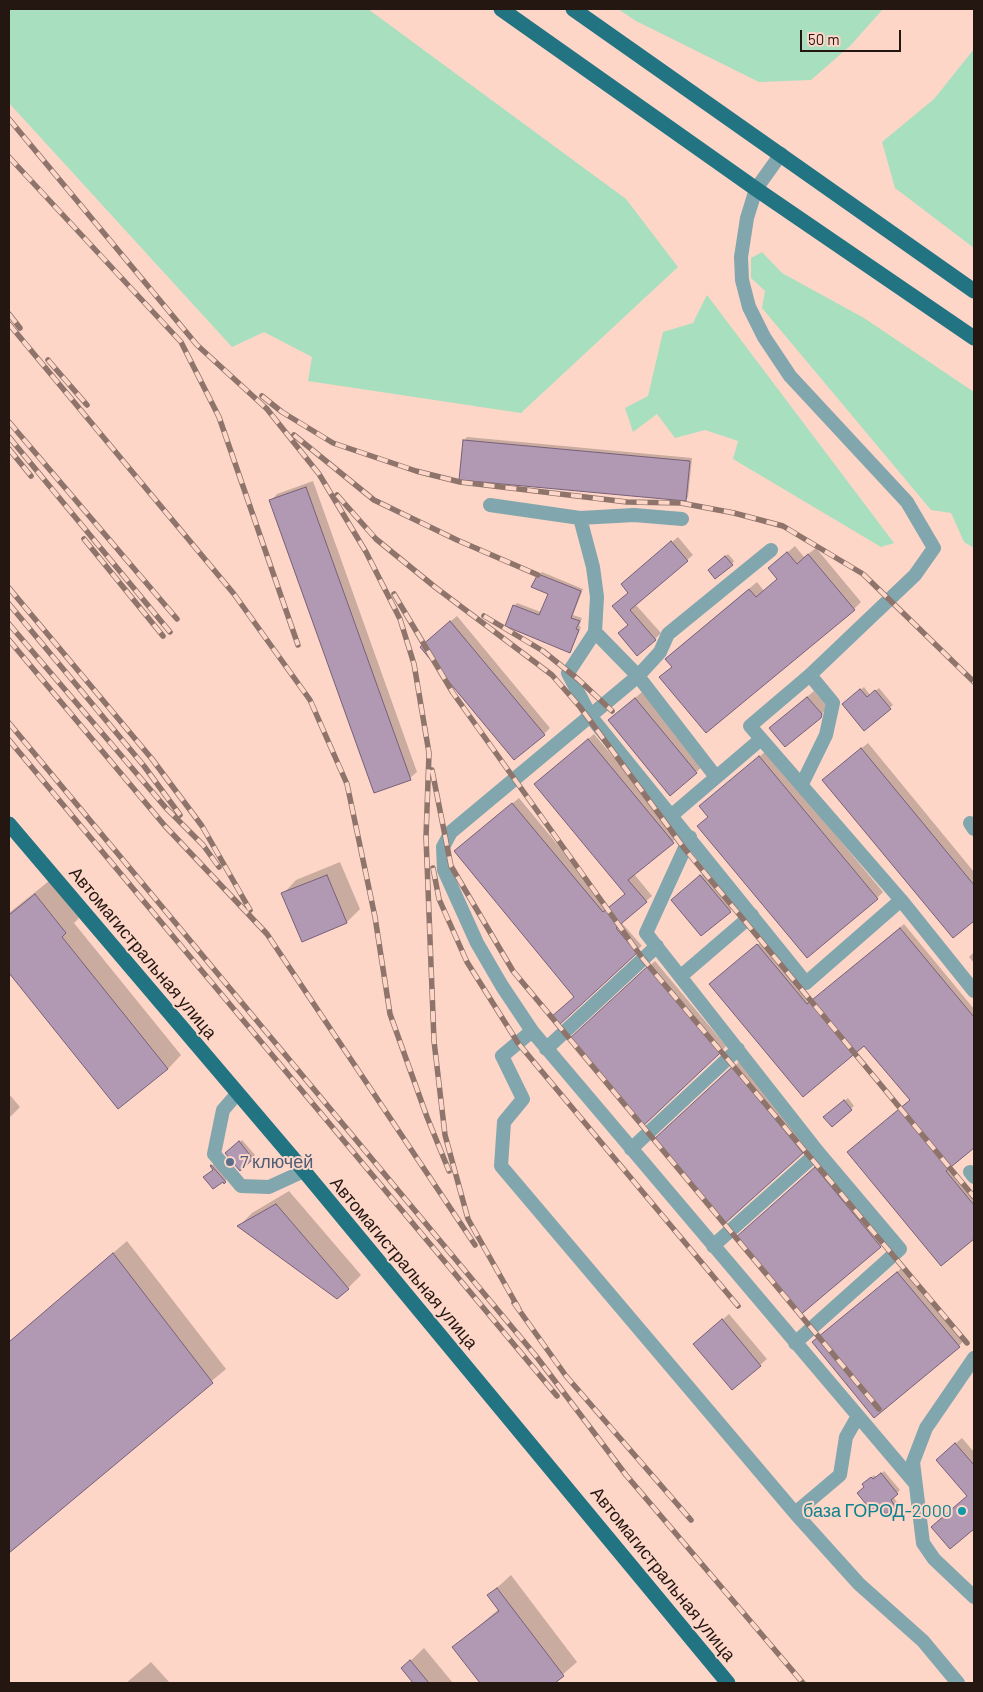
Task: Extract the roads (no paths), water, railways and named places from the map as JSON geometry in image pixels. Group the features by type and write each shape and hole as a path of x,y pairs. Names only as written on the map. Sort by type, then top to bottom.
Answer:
{"main road":[{"path":"501,9 756,189 974,338"},
{"path":"573,9 974,291"},
{"name":"Автомагистральная улица","path":"9,824 304,1171 728,1683"}],"street":[{"path":"781,154 756,189 747,218 741,257 742,280 749,307 764,336 790,376 906,502 934,548 915,575 810,675 750,726 901,900 974,991"},
{"path":"490,505 580,518 634,515 682,519"},
{"path":"580,518 595,582 595,632 568,673 591,717 690,837 806,983 901,900"},
{"path":"771,550 668,634 660,652 638,676 452,832 443,847 444,870 477,943 532,1031 914,1482"},
{"path":"595,632 638,676 716,777"},
{"path":"802,784 826,735 833,703 810,675"},
{"path":"672,815 761,739"},
{"path":"690,837 646,933 818,1152 900,1249 796,1343"},
{"path":"681,976 752,915"},
{"path":"546,1049 656,946"},
{"path":"532,1031 502,1056 523,1099 504,1122 501,1166 795,1513 859,1584 923,1641 958,1683"},
{"path":"631,1149 738,1049"},
{"path":"237,1094 224,1110 214,1154 241,1186 269,1187 304,1171"},
{"path":"713,1246 818,1152"},
{"path":"974,1358 926,1428 913,1462 923,1543 934,1559 974,1597"},
{"path":"795,1513 840,1475 846,1437 858,1416"}],"railway":[{"path":"9,119 197,345 267,409 319,474 366,552 400,619 414,664 429,753 426,837 434,1041 445,1135 468,1219 519,1309"},
{"path":"9,157 181,342 219,417 298,645"},
{"path":"9,314 20,328"},
{"path":"9,324 234,594 310,700 347,784 375,917 390,1014 427,1117 449,1171"},
{"path":"48,360 87,405"},
{"path":"262,396 282,412 333,443 416,471 460,482 627,502 681,503 734,513 783,526 863,574 974,682"},
{"path":"9,422 177,619"},
{"path":"294,435 374,500 457,540 538,575"},
{"path":"9,437 170,632"},
{"path":"9,449 31,476"},
{"path":"337,495 376,539 435,587 552,675 580,707 684,848 974,1197"},
{"path":"84,539 163,636"},
{"path":"9,588 152,759 202,826 250,910"},
{"path":"394,594 453,693 643,959 967,1343"},
{"path":"9,604 144,766 180,815"},
{"path":"484,616 543,651 579,680 612,711"},
{"path":"9,624 166,808 203,845 219,867"},
{"path":"9,640 165,826 267,934 475,1245"},
{"path":"9,723 536,1356 626,1475 803,1683"},
{"path":"9,740 557,1396"},
{"path":"432,770 451,866 513,971 879,1409"},
{"path":"433,868 439,899 467,962 518,1043 738,1306"},
{"path":"514,1303 566,1376 691,1520"}],"place":[{"name":"7 ключей","path":"230,1162"},
{"name":"база ГОРОД-2000","path":"962,1511"}]}
